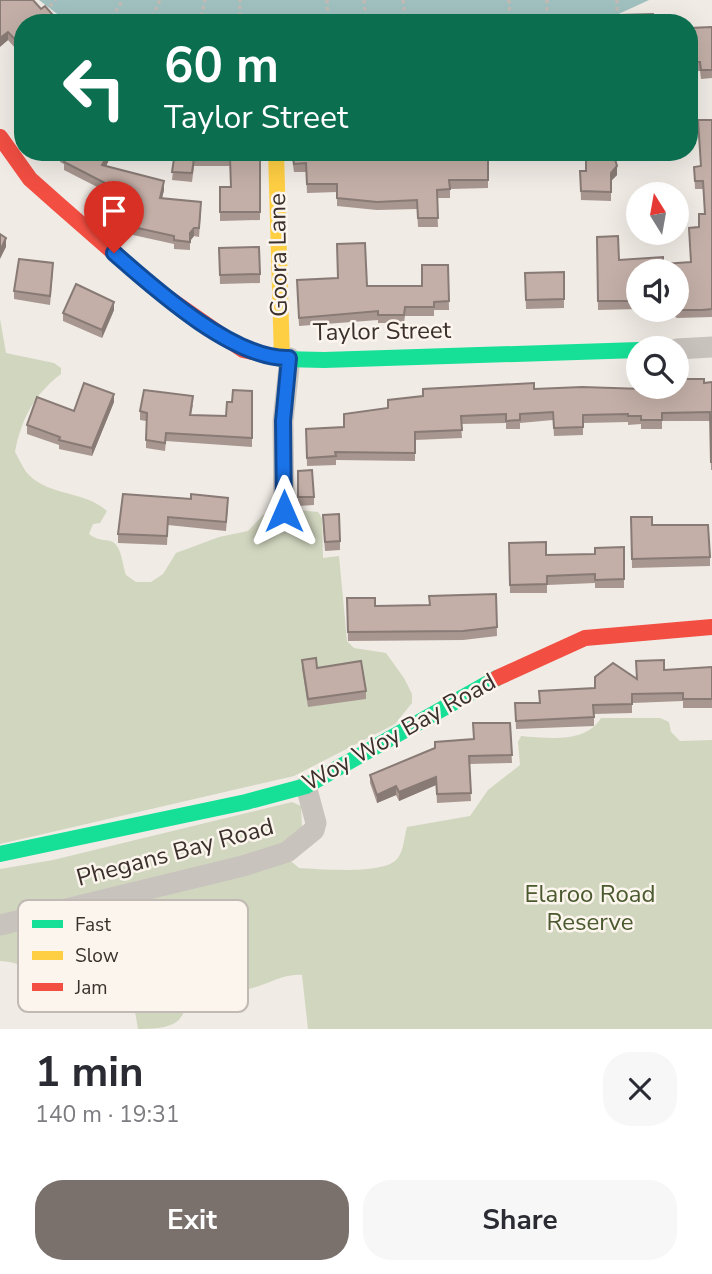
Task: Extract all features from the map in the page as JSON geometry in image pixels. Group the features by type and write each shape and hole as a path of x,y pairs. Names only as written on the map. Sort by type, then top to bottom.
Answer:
{"street":[{"name":"Taylor Street","path":"0,137 14,157"},
{"name":"Taylor Street","path":"17,161 30,179 154,288 243,350 286,358 383,359 626,351"},
{"name":"Goora Lane","path":"275,161 286,358"},
{"path":"689,348 712,347"},
{"path":"284,511 283,421 286,358"},
{"name":"Woy Woy Bay Road","path":"0,854 306,786 517,667 585,638 712,626"},
{"name":"Phegans Bay Road","path":"103,900 243,866 287,852 314,830 316,818 306,786"},
{"name":"Phegans Bay Road","path":"0,925 18,921"}],"path":[{"path":"46,10 56,0"}],"green space":[{"path":"0,319 6,353 54,363 61,368 61,374 43,390 30,408 15,452 26,471 38,482 89,500 107,511 100,523 93,524 89,534 117,546 126,575 136,582 151,582 163,574 176,553 219,537 248,531 263,515 296,510 318,512 322,518 323,558 339,556 347,641 354,648 386,653 412,694 412,703 395,724 294,776 0,844"},
{"name":"Elaroo Road Reserve","path":"601,718 660,718 669,722 671,732 680,741 712,740 712,1029 308,1029 302,975 281,978 248,989 248,900 124,900 272,862 292,862 299,868 335,870 366,869 390,864 401,852 407,827 470,816 488,790 520,765 518,742 521,736 565,738 576,736 594,726"},
{"path":"292,802 301,806 302,827 280,847 71,900 18,900 18,913 0,918 0,869 53,860"},
{"name":"Elaroo Road Reserve","path":"18,927 18,964 0,961 0,932"},
{"name":"Elaroo Road Reserve","path":"135,1012 184,1012 177,1022 169,1026 138,1029"}],"water":[{"path":"39,0 649,0 619,14 57,14"}],"building":[{"path":"0,0 33,0 41,9 45,6 52,14 14,14 14,38 8,32 0,38"},
{"path":"712,27 712,70 701,70 698,62 698,28"},
{"path":"698,120 712,120 712,309 689,310 690,228 699,227 699,214 705,214 703,181 695,181 694,167 701,166"},
{"path":"104,161 102,165 164,181 160,198 201,202 199,228 194,228 190,233 190,242 174,240 174,236 133,227 134,220 111,214 114,203 106,200 109,185 64,162"},
{"path":"174,161 194,161 192,173 172,172"},
{"path":"230,161 260,161 260,212 220,212 220,187 231,187"},
{"path":"294,161 488,161 488,180 449,180 450,189 437,190 438,218 418,218 417,200 377,202 337,198 337,184 307,184 306,163 294,164"},
{"path":"586,161 616,161 617,166 611,173 611,192 581,191 580,171 586,171"},
{"path":"0,234 6,238 0,251"},
{"path":"618,236 619,260 626,260 626,301 598,301 597,237"},
{"path":"365,243 367,286 422,286 422,265 448,265 449,301 434,302 434,307 405,307 404,315 378,315 378,311 299,318 297,280 338,278 337,244"},
{"path":"259,247 260,274 220,275 219,248"},
{"path":"19,259 53,263 50,296 14,291"},
{"path":"564,272 564,299 526,300 525,273"},
{"path":"76,284 114,302 102,330 63,313"},
{"path":"689,379 712,382 712,462 710,412 662,413 662,420 641,420 641,416 628,414 583,415 583,427 554,428 553,412 520,414 520,420 506,421 506,414 461,416 462,430 415,432 415,453 335,452 336,456 307,458 306,429 344,427 344,414 388,408 388,400 423,396 423,389 534,383 534,389 626,388 626,399 689,399"},
{"path":"84,383 114,394 92,448 59,440 60,437 27,425 37,397 74,411"},
{"path":"144,390 193,396 190,415 226,416 227,402 232,402 233,390 252,391 252,438 166,433 165,443 146,440 147,413 140,411"},
{"path":"312,470 314,497 298,497 298,471"},
{"path":"123,494 191,499 191,494 228,498 226,522 168,517 167,536 118,534"},
{"path":"339,514 340,541 325,542 323,515"},
{"path":"631,517 652,517 652,525 708,525 710,557 632,559"},
{"path":"546,542 546,555 595,554 595,548 624,547 624,579 595,580 595,574 547,576 547,584 510,585 509,543"},
{"path":"496,594 497,627 463,631 348,632 347,598 375,598 375,606 430,605 429,596"},
{"path":"316,658 317,668 361,661 366,691 308,699 302,660"},
{"path":"664,660 664,670 712,667 712,699 683,699 683,693 632,694 632,704 593,705 594,717 516,721 515,703 540,703 539,691 595,688 595,677 613,663 637,679 636,661"},
{"path":"473,723 510,723 512,755 469,756 471,793 437,794 436,777 399,792 396,786 377,795 370,775 435,748 435,742 474,739"}],"traffic: fast":[{"path":"257,353 282,359 324,360 626,350"},
{"path":"0,854 246,802 306,786 497,678"}],"traffic: slow":[{"path":"276,161 282,359"}],"traffic: jam":[{"path":"0,137 14,157"},
{"path":"17,161 30,179 154,288 243,350 257,353"},
{"path":"497,678 585,638 712,627"}],"route":[{"path":"114,253 154,288 243,350 282,359 289,358 283,421 284,511"}]}
